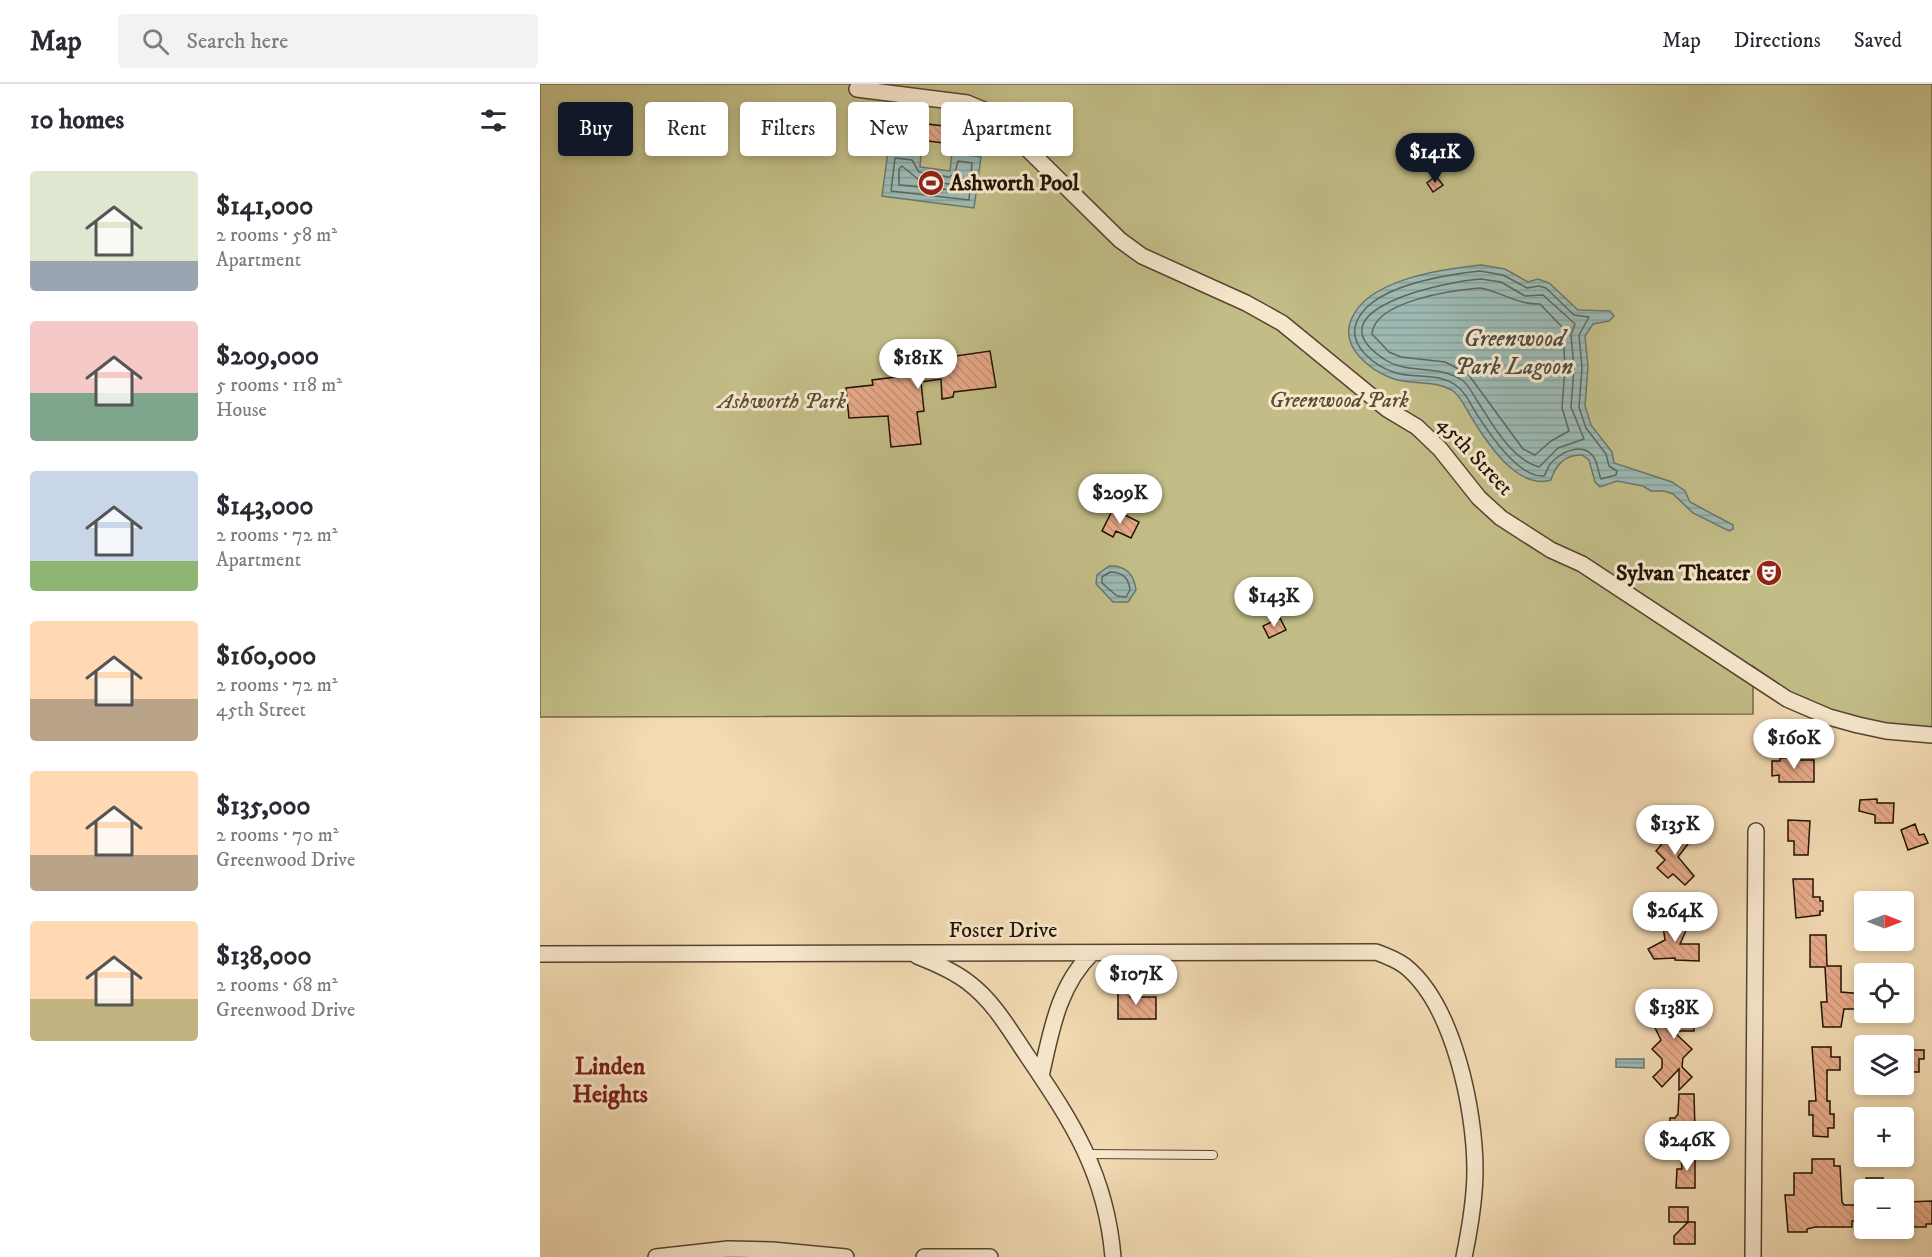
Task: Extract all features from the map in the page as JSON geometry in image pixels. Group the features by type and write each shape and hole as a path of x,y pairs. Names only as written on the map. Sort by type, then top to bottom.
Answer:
{"street":[{"name":"45th Street","path":"857,88 967,103 991,113 1120,240 1142,256 1282,322 1387,409 1417,427 1440,449 1479,498 1525,535 1582,564 1797,704 1858,725 1886,731 1932,735"},
{"path":"1753,1257 1756,831"},
{"name":"Foster Drive","path":"540,954 1354,950 1377,952 1405,966 1421,984 1443,1020 1453,1044 1467,1096 1475,1170 1473,1207 1464,1257"},
{"path":"907,952 938,964 969,983 995,1008 1041,1076 1088,1154 1105,1207 1113,1257"},
{"path":"1041,1076 1055,1015 1064,991 1076,968 1092,953"},
{"path":"656,1257 728,1249 772,1250 846,1257"},
{"path":"924,1257 990,1257"}],"lane":[{"path":"1088,1154 1213,1155"}],"green space":[{"name":"Greenwood Park","path":"540,84 1932,84 1932,729 1841,715 1791,694 1753,666 1753,714 540,717"}],"water":[{"name":"Ashworth Pool","path":"887,156 921,156 920,167 950,171 952,156 981,157 974,208 882,196"},
{"name":"Greenwood Park Lagoon","path":"1481,265 1505,269 1528,282 1538,279 1549,283 1578,310 1610,311 1614,316 1609,321 1593,324 1585,336 1588,367 1585,406 1591,425 1612,452 1614,463 1672,482 1685,491 1690,502 1733,525 1733,529 1729,531 1693,513 1673,494 1664,491 1651,491 1643,486 1617,481 1600,487 1595,482 1589,460 1582,455 1576,455 1562,462 1555,470 1551,480 1539,481 1527,478 1505,463 1452,390 1438,385 1394,379 1367,364 1354,349 1350,340 1351,320 1360,306 1373,295 1389,286 1427,273"},
{"path":"1109,566 1120,567 1131,575 1136,590 1128,602 1113,602 1096,584 1097,575"},
{"path":"1616,1059 1644,1059 1644,1068 1616,1067"}],"building":[{"path":"929,124 941,126 941,143 929,141"},
{"path":"1436,176 1443,185 1433,192 1427,183"},
{"path":"933,350 934,363 949,357 990,351 996,387 954,392 953,397 942,399 941,379 921,382 924,411 917,412 921,444 891,447 888,416 849,418 846,388 873,385 872,380 896,377 894,354"},
{"path":"1113,509 1139,522 1131,538 1116,531 1113,537 1102,531"},
{"path":"1280,618 1286,630 1269,638 1263,626"},
{"path":"1800,757 1800,760 1814,760 1814,782 1779,782 1779,775 1772,776 1772,761 1780,761 1780,758"},
{"path":"1877,799 1877,803 1894,803 1893,823 1875,823 1875,815 1859,811 1860,800"},
{"path":"1788,820 1810,821 1808,855 1794,855 1794,841 1788,841"},
{"path":"1915,824 1919,835 1924,834 1928,843 1908,850 1901,830"},
{"path":"1677,826 1691,840 1678,857 1694,876 1685,885 1673,874 1668,878 1657,868 1665,860 1656,851"},
{"path":"1793,879 1813,879 1813,897 1820,897 1820,901 1823,901 1823,911 1820,911 1820,915 1796,918"},
{"path":"1668,915 1689,924 1680,944 1699,944 1699,961 1675,960 1675,958 1654,959 1648,949 1665,940 1663,926"},
{"path":"1810,935 1826,935 1827,966 1841,966 1841,992 1854,993 1854,1009 1844,1009 1841,1027 1823,1027 1821,1002 1827,1002 1825,967 1810,967"},
{"path":"1118,989 1130,989 1130,997 1156,997 1156,1019 1118,1019"},
{"path":"1673,997 1695,997 1694,1031 1673,1031 1692,1049 1683,1058 1682,1067 1692,1077 1679,1090 1679,1069 1662,1087 1653,1077 1662,1068 1662,1059 1652,1049 1661,1040 1651,1020 1660,1014 1673,1014"},
{"path":"1812,1047 1831,1047 1831,1057 1840,1057 1840,1070 1827,1070 1827,1101 1830,1101 1830,1114 1834,1114 1834,1128 1828,1128 1828,1137 1813,1136 1813,1115 1809,1115 1809,1101 1816,1101"},
{"path":"1914,1050 1924,1050 1924,1059 1919,1059 1919,1072 1914,1072"},
{"path":"1679,1094 1694,1094 1695,1130 1670,1130 1670,1118 1675,1118 1678,1114"},
{"path":"1681,1153 1695,1153 1695,1188 1676,1188 1677,1169 1682,1169"},
{"path":"1812,1159 1834,1159 1834,1166 1840,1166 1842,1202 1844,1205 1854,1205 1852,1227 1815,1227 1807,1229 1807,1232 1788,1232 1785,1195 1794,1195 1794,1173 1812,1173"},
{"path":"1932,1201 1932,1224 1926,1224 1926,1227 1914,1227 1914,1202"},
{"path":"1669,1207 1688,1207 1688,1222 1669,1222"},
{"path":"1688,1222 1695,1222 1695,1244 1674,1244 1674,1236"}],"place":[{"name":"Ashworth Pool","path":"931,183"},
{"name":"Sylvan Theater","path":"1769,573"}],"district":[{"name":"Linden Heights","path":"610,1081"}],"park label":[{"name":"Ashworth Park","path":"782,401"}]}
